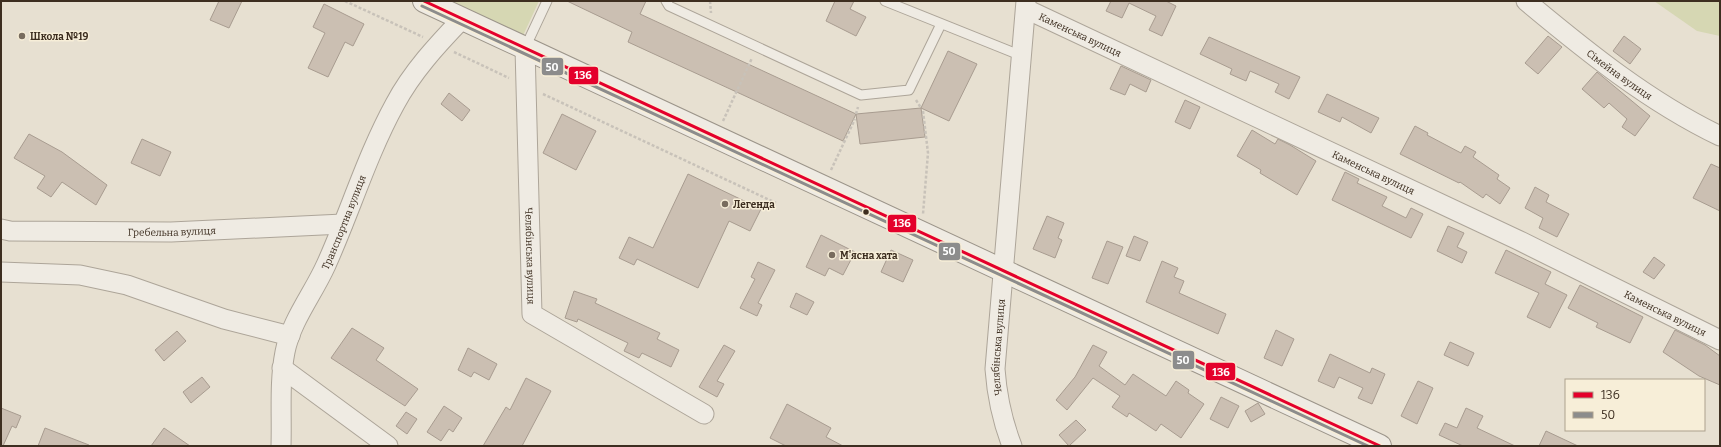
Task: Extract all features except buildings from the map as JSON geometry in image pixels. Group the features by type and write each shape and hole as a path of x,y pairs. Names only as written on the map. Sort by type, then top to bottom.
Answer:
{"street":[{"path":"424,1 1380,446"},
{"name":"Сімейна вулиця","path":"1526,1 1562,31 1663,105 1720,136"},
{"name":"Челябінська вулиця","path":"1012,446 996,396 995,369 1026,5"},
{"name":"Каменська вулиця","path":"1026,5 1518,240 1720,340"},
{"name":"Транспортна вулиця","path":"281,446 282,368 290,336 326,265 379,135 395,103 415,72 437,44 462,19"},
{"name":"Челябінська вулиця","path":"526,48 532,314 704,414"},
{"name":"Гребельна вулиця","path":"1,229 10,231 171,232 343,224"},
{"path":"1,272 80,275 127,285 224,320 290,336"},
{"path":"282,368 388,446"}],"lane":[{"path":"526,48 547,1"},
{"path":"666,1 669,6 861,95 909,90 941,24"},
{"path":"886,1 1022,56"}],"path":[{"path":"345,1 776,203"},
{"path":"715,137 758,47"},
{"path":"922,233 928,153 923,111"},
{"path":"823,187 855,119"}],"green space":[{"path":"439,1 539,1 521,40"},
{"path":"1654,1 1720,1 1720,36 1697,31"}],"transit line":[{"name":"136","path":"424,1 1380,446"},
{"name":"50","path":"422,6 1368,446"}],"place":[{"name":"Школа №19","path":"22,36"},
{"name":"Легенда","path":"725,204"},
{"name":"М'ясна хата","path":"832,255"}]}
